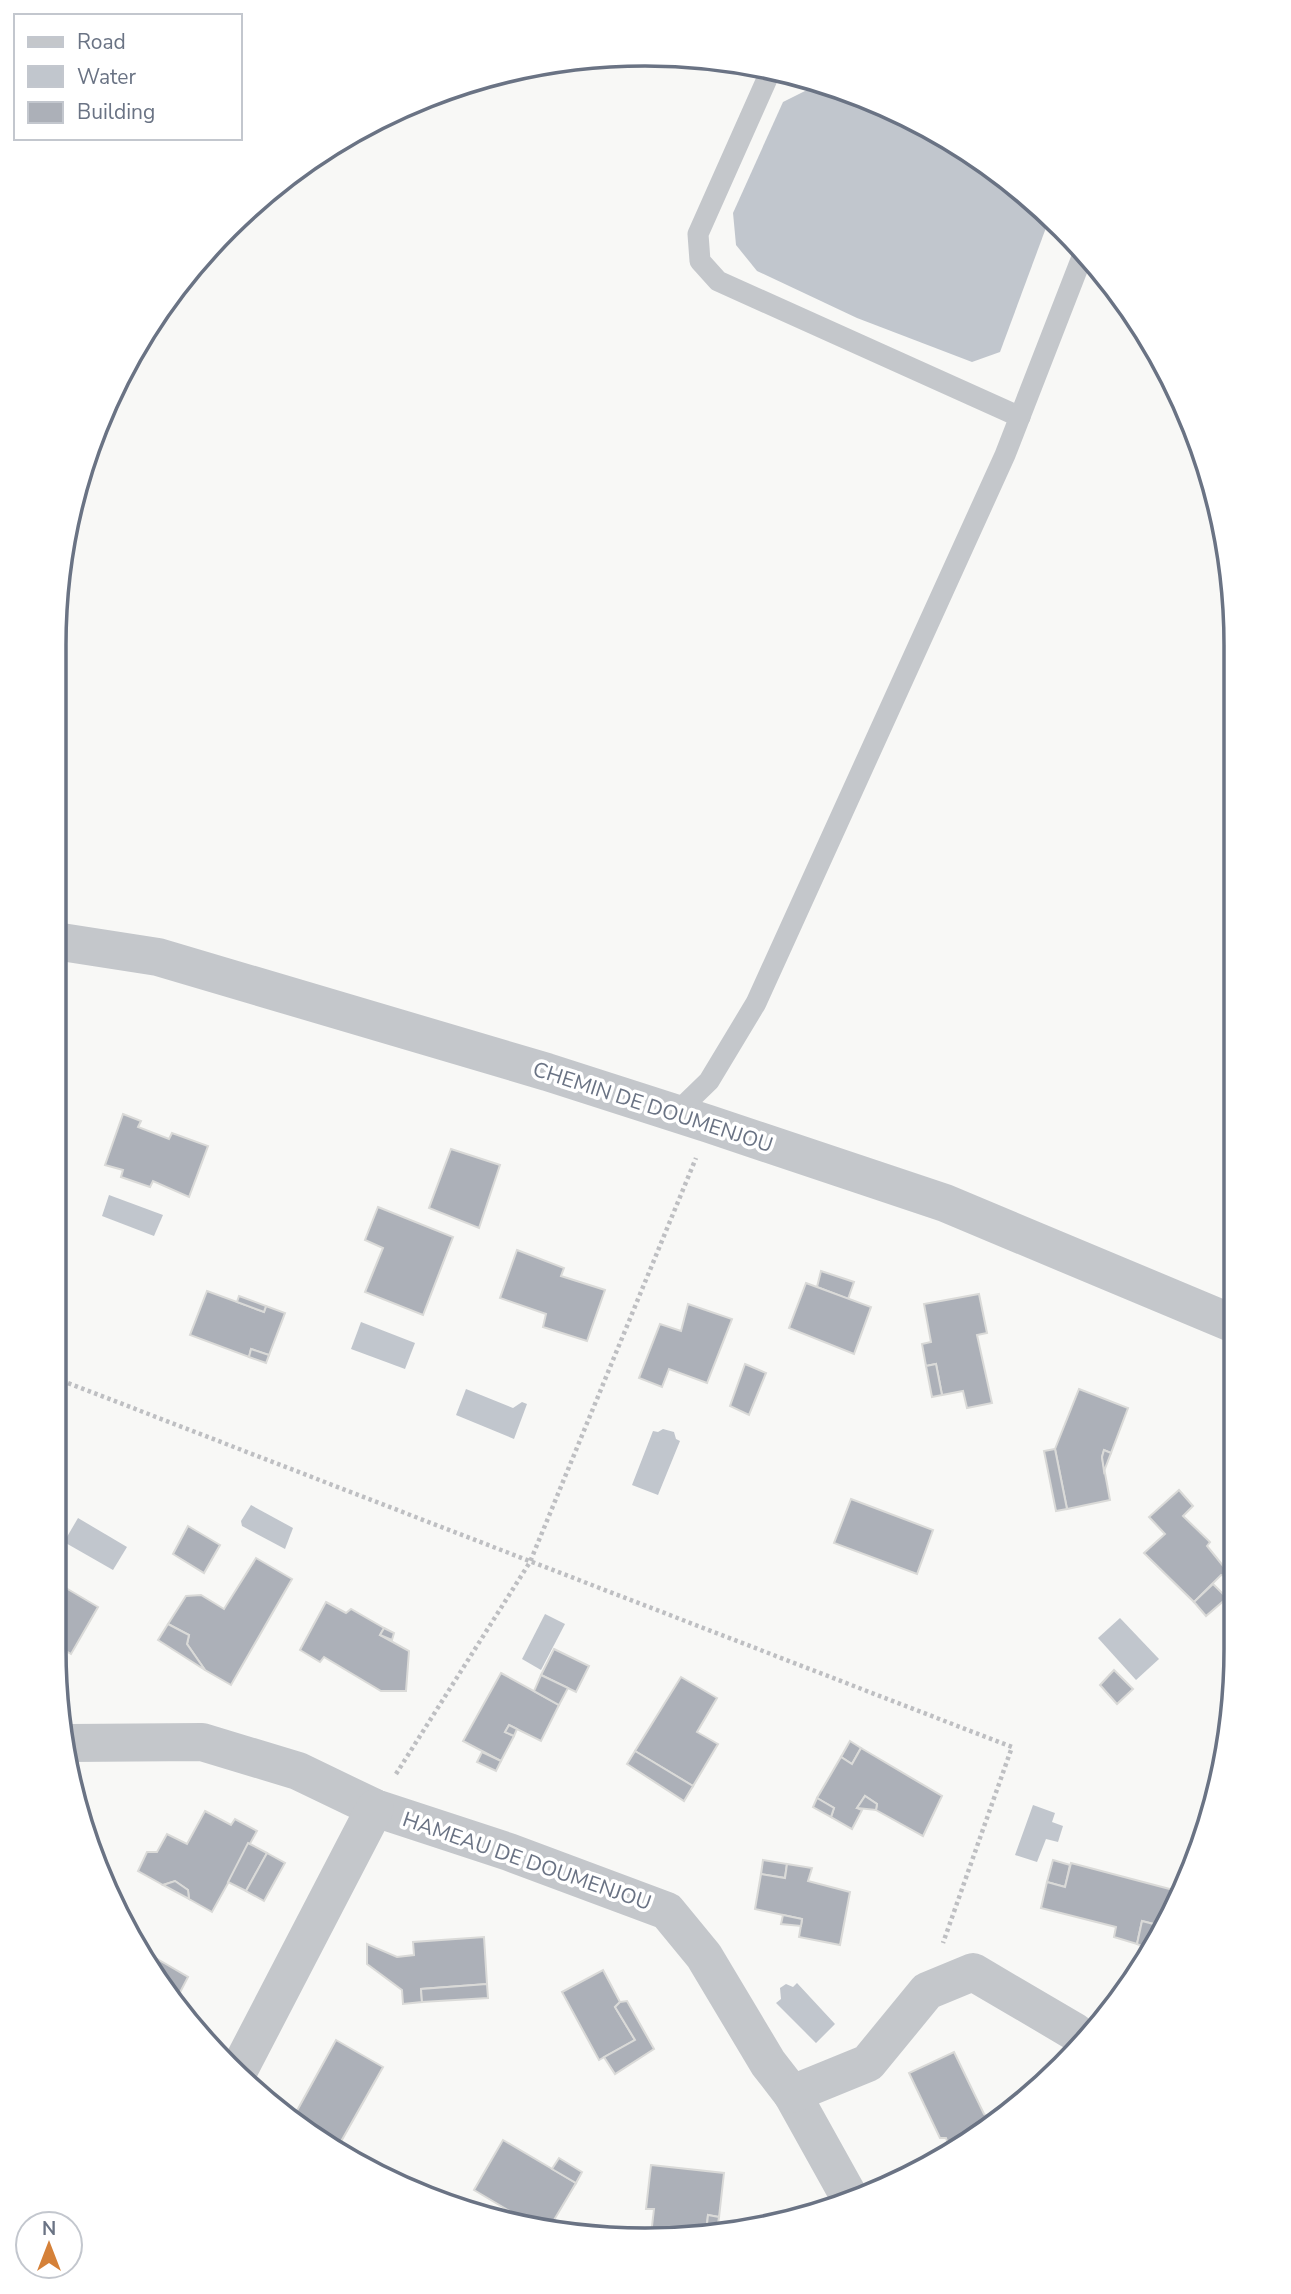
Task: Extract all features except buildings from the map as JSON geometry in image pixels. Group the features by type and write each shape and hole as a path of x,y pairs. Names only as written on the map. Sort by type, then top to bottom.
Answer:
{"street":[{"name":"CHEMIN DE DOUMENJOU","path":"66,943 158,957 547,1072 692,1119 945,1203 1224,1320"},
{"name":"HAMEAU DE DOUMENJOU","path":"75,1743 202,1742 298,1771 375,1808 509,1852 667,1911 704,1956 768,2063 792,2094 846,2191"},
{"name":"HAMEAU DE DOUMENJOU","path":"242,2064 375,1808"},
{"path":"792,2094 868,2063 927,1991 973,1972 1075,2032"}],"lane":[{"path":"767,80 698,234 700,261 718,281 1020,416"},
{"path":"692,1119 709,1081 756,1003 910,669 1020,416 1080,263"}],"path":[{"path":"375,1808 530,1562 692,1119"},
{"path":"66,1383 1012,1747 927,1991"}],"water":[{"path":"805,91 812,91 902,126 967,164 998,186 1046,228 1000,352 972,362 857,318 757,271 736,245 733,213 783,102"},
{"path":"109,1195 163,1215 154,1236 102,1216"},
{"path":"361,1322 415,1343 405,1369 351,1349"},
{"path":"466,1389 513,1408 522,1402 527,1404 514,1439 456,1415"},
{"path":"663,1429 674,1432 676,1439 680,1441 658,1495 632,1485 653,1431"},
{"path":"251,1505 293,1528 285,1549 242,1526 241,1521"},
{"path":"78,1518 127,1547 113,1570 66,1543"},
{"path":"545,1614 565,1624 541,1670 522,1659"},
{"path":"1120,1618 1159,1659 1136,1680 1098,1638"},
{"path":"1033,1805 1055,1813 1052,1822 1063,1826 1058,1842 1046,1839 1037,1862 1015,1855"},
{"path":"797,1983 835,2024 816,2043 776,2003 781,1999 780,1988 786,1984 793,1987"}]}
